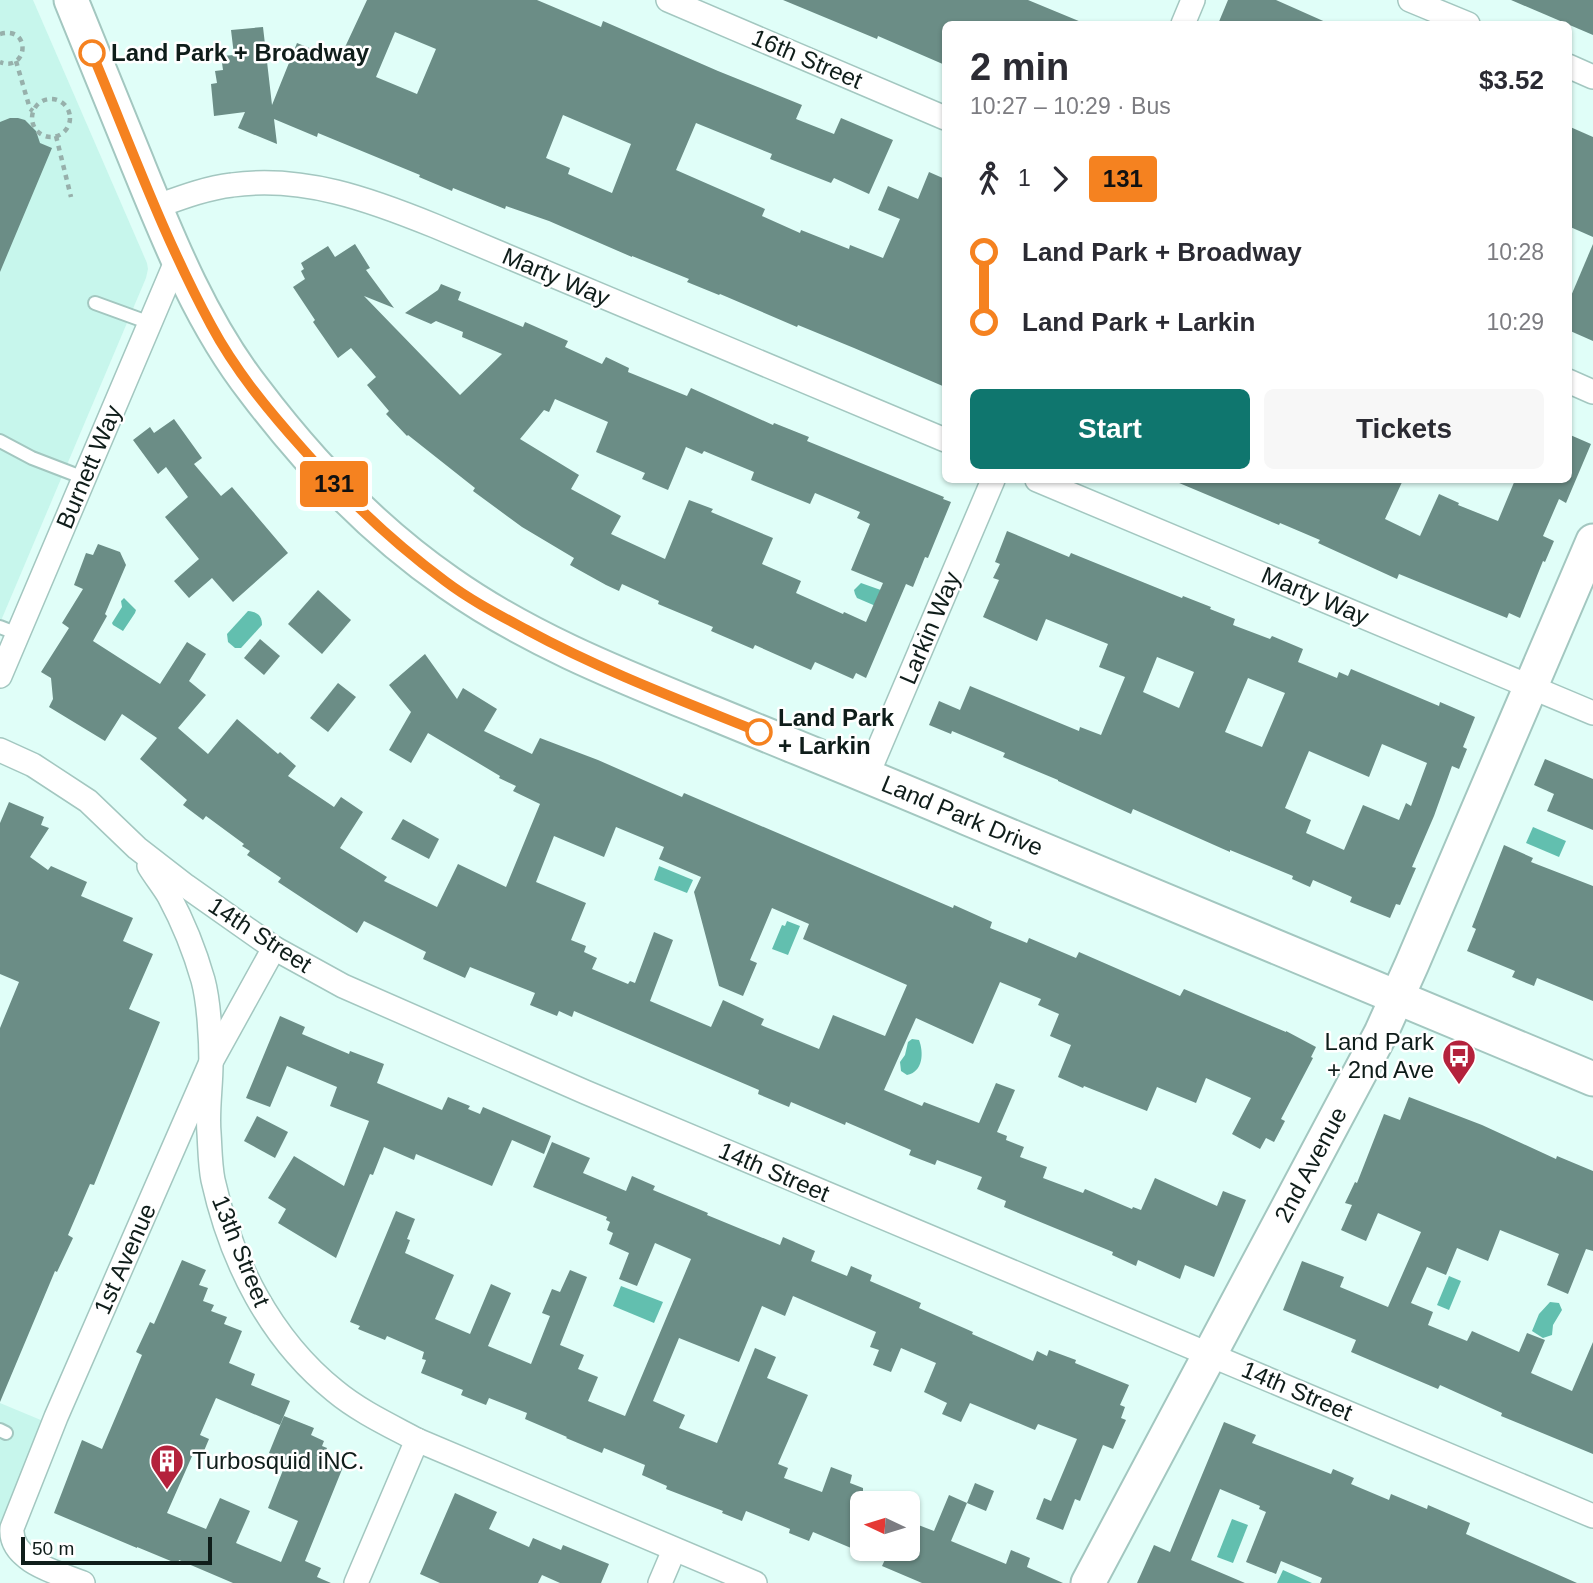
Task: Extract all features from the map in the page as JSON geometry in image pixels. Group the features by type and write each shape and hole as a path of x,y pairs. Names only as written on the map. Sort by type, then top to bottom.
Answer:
{"main road":[{"name":"Land Park Drive","path":"71,0 178,257 212,326 250,386 338,489 382,531 446,582 563,650 621,676 1593,1079"},
{"name":"2nd Avenue","path":"1088,1583 1381,1033 1593,541"}],"street":[{"name":"16th Street","path":"668,0 942,117"},
{"path":"1184,21 1193,0"},
{"path":"1410,0 1461,21"},
{"path":"1572,68 1593,77"},
{"name":"Marty Way","path":"155,207 192,193 233,184 298,185 358,197 424,222 942,439"},
{"name":"Burnett Way","path":"0,676 9,631 84,478 178,257"},
{"path":"1572,384 1593,392"},
{"name":"Larkin Way","path":"867,776 992,483"},
{"name":"Marty Way","path":"1044,483 1593,713"},
{"name":"14th Street","path":"0,750 33,765 88,801 137,848 186,886 274,948 343,986 585,1093 1593,1516"},
{"name":"13th Street","path":"137,848 169,896 204,982 211,1062 209,1129 212,1178 226,1228 248,1281 271,1324 301,1362 336,1393 417,1440 755,1583"},
{"name":"1st Avenue","path":"83,1583 22,1555 11,1535 12,1528 56,1417 211,1062 274,948"},
{"path":"356,1583 417,1440"},
{"path":"660,1583 674,1550"}],"lane":[{"path":"95,303 150,323"},
{"path":"0,441 32,458 84,478"}],"path":[{"path":"0,34 12,33 22,44 22,53 16,61 6,64 0,62"},
{"path":"16,61 30,109 33,111"},
{"path":"47,99 60,101 69,116 69,123 62,133 56,136 45,135 39,133 33,123 33,111 47,99"},
{"path":"56,136 71,197"}],"shaded area":[{"path":"0,0 33,0 148,269 0,623"},
{"path":"861,583 892,594 885,610 857,598 854,590"},
{"path":"124,598 136,610 123,631 112,623"},
{"path":"248,611 258,615 262,625 241,648 235,648 228,642 227,634"},
{"path":"1533,827 1566,841 1559,857 1526,843"},
{"path":"659,866 693,880 687,893 654,880"},
{"path":"787,921 800,926 788,955 772,949 782,925 785,926"},
{"path":"912,1039 919,1040 922,1056 916,1070 907,1075 901,1071 900,1062 908,1042"},
{"path":"1449,1276 1461,1281 1449,1310 1437,1305"},
{"path":"621,1286 663,1302 654,1323 613,1306"},
{"path":"1550,1302 1559,1303 1562,1310 1553,1325 1552,1335 1543,1338 1532,1331 1539,1314"},
{"path":"0,1403 48,1423 0,1537"},
{"path":"1232,1519 1248,1525 1233,1563 1217,1557"},
{"path":"1283,1570 1312,1583 1277,1583"}],"building":[{"path":"367,0 537,0 601,27 603,21 802,105 796,119 834,134 841,118 893,140 869,194 834,178 831,183 770,159 772,154 696,123 676,170 765,209 762,216 800,233 801,230 849,249 850,245 883,258 900,219 878,210 888,186 918,199 929,172 942,178 942,386 687,282 689,279 549,221 506,206 505,209 453,188 452,191 318,133 317,137 274,119 277,144 238,128 245,112 214,116 211,84 217,83 215,71 223,70 221,56 234,55 231,30 263,27 272,105 297,43 339,60","holes":["395,32 436,49 417,94 376,77","563,115 631,144 612,193 568,174 570,168 546,158"]},
{"path":"783,0 1028,0 1079,21 942,21 942,64 878,36 877,39"},
{"path":"1228,0 1276,0 1323,21 1219,21"},
{"path":"1511,0 1593,0 1593,35 1572,26 1572,21 1560,21"},
{"path":"10,118 25,120 36,131 40,143 52,148 0,272 0,122"},
{"path":"1572,128 1593,137 1593,237 1572,228"},
{"path":"355,244 370,268 366,270 394,308 364,296 460,395 502,354 462,337 463,332 436,321 431,324 405,313 438,290 441,284 461,292 458,300 523,327 525,322 568,341 565,347 602,364 606,357 629,368 628,372 687,396 691,388 773,425 774,423 809,437 807,441 951,502 913,587 906,584 866,678 856,673 853,679 815,662 811,670 755,645 753,649 711,631 713,627 658,604 659,601 622,584 619,591 606,585 570,565 574,558 522,527 473,491 475,488 407,436 386,414 389,411 367,385 376,377 351,348 338,358 313,322 315,320 293,287 305,279 301,263 328,246 335,257","holes":["555,399 608,422 596,452 645,473 642,479 668,490 686,447 702,454 704,451 754,472 751,480 810,504 815,493 860,512 857,518 870,524 851,570 883,583 866,622 796,593 801,581 762,564 773,538 689,500 665,559 611,534 621,516 571,489 579,475 520,439 544,410 549,412"]},
{"path":"1593,244 1593,341 1572,332 1572,294"},
{"path":"174,419 202,458 194,464 221,496 232,487 288,553 233,602 212,578 189,598 174,581 199,559 165,517 188,497 166,467 158,474 133,440 150,427 154,433"},
{"path":"1572,436 1591,444 1566,503 1559,499 1543,536 1554,541 1520,618 1509,613 1507,618 1399,574 1397,579 1318,543 1320,540 1179,483 1402,483 1385,519 1420,536 1439,494 1498,521 1514,483 1572,483"},
{"path":"1007,531 1069,557 1071,553 1211,607 1210,609 1235,619 1233,625 1270,639 1272,636 1303,649 1298,662 1337,678 1339,672 1348,676 1351,669 1439,706 1440,702 1475,717 1463,747 1467,749 1459,769 1452,766 1412,867 1416,868 1400,905 1396,904 1390,918 1350,902 1352,897 1313,880 1310,887 1292,879 1293,876 1230,852 1133,809 1131,814 1003,757 1005,753 952,731 951,734 929,725 939,701 960,710 970,686 1079,731 1080,727 1101,735 1125,677 1099,667 1108,644 1046,619 1037,641 983,617 999,580 993,578 1000,564 995,562","holes":["1157,657 1194,672 1179,708 1143,692","1248,678 1285,693 1262,747 1225,732","1382,744 1427,763 1411,806 1406,803 1399,820 1363,805 1344,850 1306,833 1311,820 1285,808 1309,751 1369,777"]},
{"path":"98,544 120,552 126,565 105,614 107,616 93,641 160,684 187,642 206,654 189,681 206,695 178,728 208,754 237,719 296,766 288,776 334,807 341,797 363,812 340,848 387,877 384,881 437,907 458,864 506,887 540,804 513,791 516,786 428,733 411,763 389,750 411,712 389,685 425,654 457,699 463,688 497,709 484,731 532,754 540,738 682,797 684,793 953,908 954,905 992,922 990,928 1027,943 1029,938 1076,958 1079,952 1180,996 1184,989 1286,1031 1316,1047 1311,1057 1313,1058 1281,1119 1285,1121 1274,1142 1266,1138 1260,1149 1232,1134 1251,1098 1206,1078 1196,1103 1157,1087 1147,1111 1058,1077 1071,1045 1050,1036 1059,1014 1038,1005 1041,999 1000,982 973,1044 916,1018 884,1090 922,1106 924,1102 979,1123 996,1083 1015,1090 997,1132 1007,1136 1006,1140 1024,1147 1020,1157 1047,1167 1043,1178 1083,1193 1085,1189 1132,1209 1141,1210 1155,1178 1217,1206 1223,1191 1246,1200 1214,1277 1185,1265 1180,1279 1138,1260 1136,1266 1112,1255 1113,1252 1004,1207 1006,1201 977,1189 982,1177 937,1160 935,1165 909,1155 911,1150 791,1102 789,1107 758,1094 759,1090 574,1011 572,1017 559,1011 557,1016 530,1005 535,993 470,967 465,978 423,959 426,952 364,921 357,933 319,909 278,882 281,878 247,855 250,851 242,846 244,844 206,816 203,820 183,805 187,800 140,759 157,738 122,714 105,741 49,707 53,699 51,678 41,672 69,628 62,623 83,589 74,585 86,553 93,555","holes":["616,827 664,847 659,859 701,877 694,892 719,986 743,996 757,963 750,960 772,908 809,924 803,939 907,985 885,1036 833,1015 819,1049 761,1025 764,1019 723,1000 711,1027 650,1001 673,940 654,932 635,983 630,981 628,984 592,969 597,958 584,952 586,946 571,940 586,903 536,882 554,836 604,857"]},
{"path":"318,590 351,620 322,654 288,624"},
{"path":"260,639 280,656 264,675 244,658"},
{"path":"338,683 356,697 328,732 310,718"},
{"path":"1545,759 1593,779 1593,830 1547,811 1554,794 1534,785"},
{"path":"9,802 44,817 41,825 49,828 30,857 48,870 51,866 87,882 81,896 133,918 123,941 153,954 129,1009 160,1022 94,1185 90,1184 68,1235 73,1238 57,1272 55,1271 0,1402 0,1028 19,982 0,974 0,823"},
{"path":"403,819 439,839 429,859 391,839"},
{"path":"1504,845 1533,858 1531,862 1593,886 1593,1001 1537,978 1534,986 1512,977 1515,971 1467,951 1476,929 1472,927"},
{"path":"280,1016 305,1027 302,1034 349,1054 350,1051 384,1064 377,1083 442,1110 448,1097 470,1106 468,1109 480,1114 483,1107 551,1136 544,1154 512,1140 492,1186 416,1154 414,1160 384,1147 373,1175 370,1174 336,1258 278,1223 286,1209 268,1198 294,1156 344,1186 369,1121 330,1106 337,1087 287,1066 270,1107 246,1098"},
{"path":"1409,1097 1482,1125 1556,1159 1557,1156 1593,1171 1593,1251 1586,1249 1568,1294 1547,1285 1559,1254 1500,1230 1488,1261 1457,1248 1446,1275 1427,1267 1411,1303 1433,1312 1428,1325 1467,1341 1472,1331 1519,1352 1527,1333 1545,1340 1531,1373 1572,1391 1593,1342 1593,1454 1501,1416 1502,1413 1440,1385 1438,1389 1351,1352 1356,1340 1283,1310 1302,1261 1344,1277 1340,1287 1388,1307 1421,1232 1378,1213 1366,1241 1341,1230 1352,1205 1345,1203 1355,1182 1357,1183 1384,1114 1400,1120"},
{"path":"257,1116 288,1132 275,1158 244,1141"},
{"path":"552,1142 590,1158 583,1173 626,1191 632,1176 655,1186 653,1190 780,1245 783,1237 815,1251 811,1261 847,1276 851,1266 872,1275 870,1281 921,1303 919,1308 1033,1361 1037,1351 1047,1356 1049,1350 1129,1385 1120,1405 1125,1407 1121,1418 1126,1420 1113,1449 1103,1445 1080,1501 1075,1499 1063,1530 1036,1519 1044,1498 1051,1501 1077,1439 1038,1424 1035,1430 970,1403 961,1422 942,1414 947,1403 924,1392 936,1363 901,1348 891,1372 873,1365 879,1350 870,1347 876,1332 793,1296 785,1316 762,1306 739,1362 679,1338 653,1401 685,1415 679,1428 717,1443 755,1348 776,1357 767,1378 808,1395 778,1464 788,1468 784,1478 822,1492 831,1467 852,1475 850,1483 863,1488 863,1491 850,1491 850,1548 813,1532 809,1541 789,1533 790,1529 746,1511 742,1521 666,1489 667,1486 642,1475 645,1465 604,1448 602,1453 566,1438 525,1419 527,1413 489,1398 486,1405 461,1395 463,1390 421,1373 426,1360 422,1359 424,1352 387,1336 385,1340 358,1329 360,1326 350,1322 396,1211 415,1219 405,1253 454,1275 435,1319 470,1334 491,1284 511,1293 488,1346 531,1364 550,1316 542,1313 552,1289 560,1292 570,1270 587,1277 560,1345 584,1355 578,1369 598,1377 588,1401 625,1416 691,1259 655,1243 637,1286 619,1279 629,1253 609,1244 613,1233 607,1230 610,1222 606,1220 607,1217 533,1187"},
{"path":"182,1260 206,1270 199,1285 208,1288 203,1301 214,1305 211,1311 227,1317 224,1324 242,1331 229,1363 255,1374 251,1385 290,1401 280,1425 216,1398 200,1435 209,1439 201,1458 193,1454 167,1513 206,1529 220,1498 250,1511 236,1543 281,1562 298,1521 268,1508 287,1460 269,1453 284,1416 314,1428 311,1435 324,1441 322,1446 327,1448 323,1458 343,1467 305,1561 321,1568 317,1577 331,1583 233,1583 179,1560 178,1564 137,1548 54,1513 82,1440 102,1449 142,1355 136,1352 150,1322 154,1324"},
{"path":"1224,1422 1256,1435 1252,1443 1331,1474 1333,1469 1354,1478 1351,1484 1389,1500 1391,1494 1427,1509 1428,1505 1470,1523 1466,1534 1577,1583 1320,1583 1322,1578 1281,1561 1276,1574 1246,1562 1266,1512 1259,1509 1260,1506 1220,1489 1191,1560 1245,1583 1137,1583 1154,1545 1170,1552"},
{"path":"975,1483 994,1491 986,1511 967,1503"},
{"path":"455,1493 497,1512 489,1529 529,1547 533,1538 561,1550 563,1545 609,1564 601,1583 560,1583 542,1575 538,1583 440,1583 420,1574"},
{"path":"949,1495 967,1503 951,1541 1006,1564 1011,1550 1030,1558 1027,1567 1063,1583 922,1583 882,1566 884,1561 920,1561 920,1526 934,1531"}],"bus line":[{"name":"131","path":"92,53 155,207 212,326 250,386 338,489 382,531 446,582 492,611 563,650 759,732"}],"place":[{"name":"Land Park + Broadway","path":"92,53"},
{"name":"Land Park + Larkin","path":"759,732"},
{"name":"Land Park + 2nd Ave","path":"1459,1086"},
{"name":"Turbosquid iNC.","path":"167,1491"}]}
